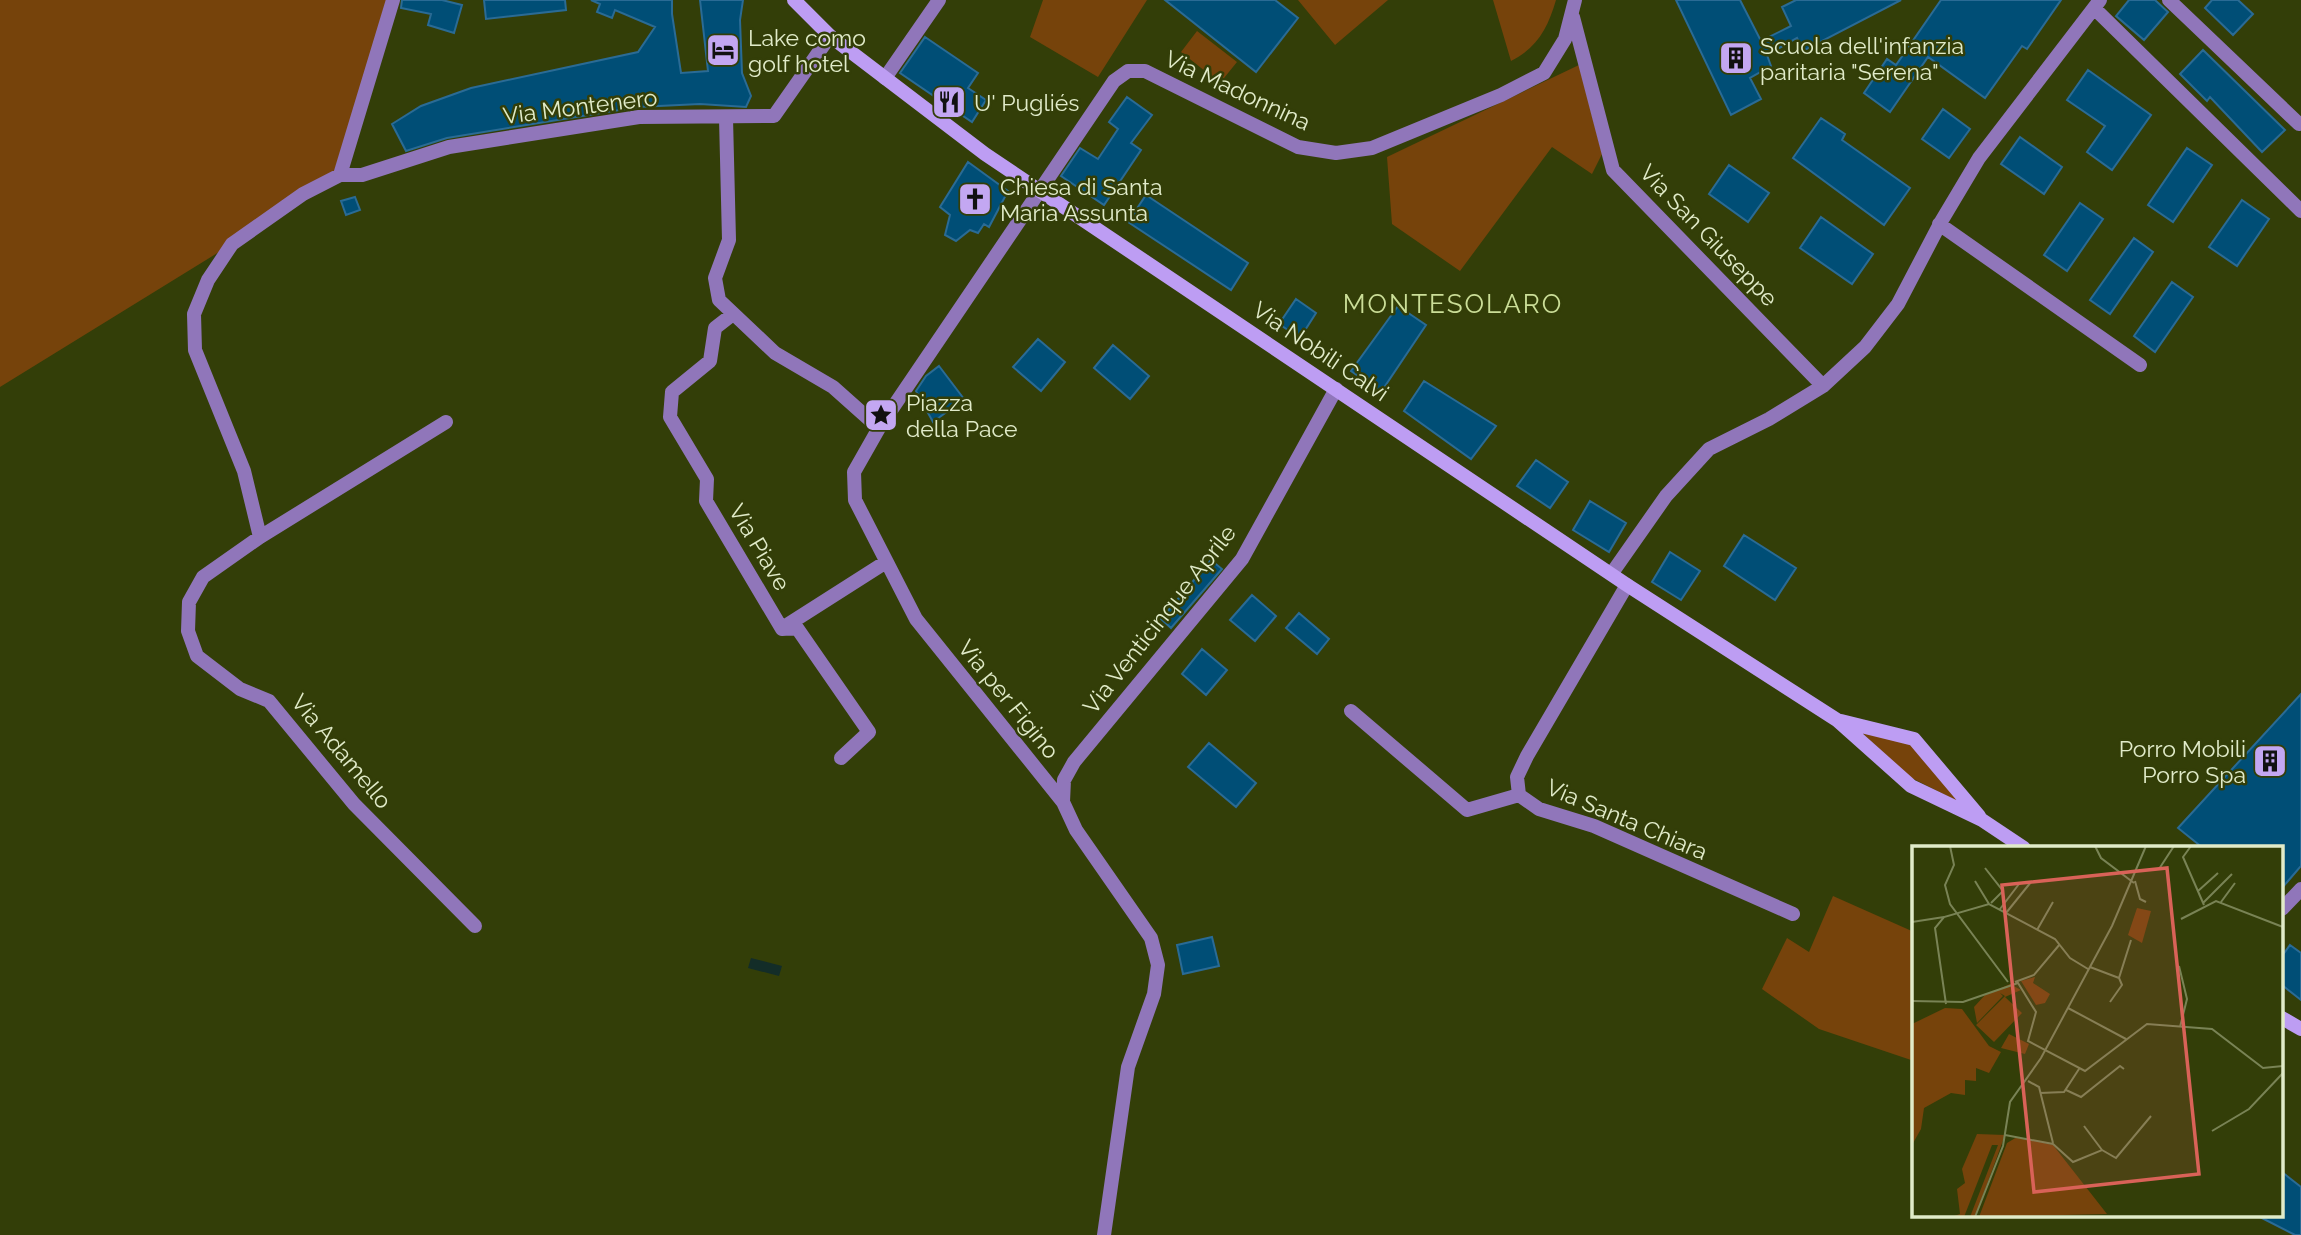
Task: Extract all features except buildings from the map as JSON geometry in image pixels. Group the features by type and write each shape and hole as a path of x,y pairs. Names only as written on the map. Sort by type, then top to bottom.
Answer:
{"main road":[{"name":"Via Nobili Calvi","path":"793,0 830,36 985,154 1627,585 1837,720 1911,786 1982,820 2021,846"},
{"name":"Via Nobili Calvi","path":"1837,720 1914,739 1982,820"},
{"path":"2284,1018 2301,1029"}],"street":[{"path":"260,537 244,471 195,350 194,314 208,280 232,244 303,194 340,175 393,0"},
{"path":"885,78 939,0"},
{"path":"1573,17 1575,0"},
{"path":"2169,0 2299,124"},
{"path":"1612,573 1667,496 1709,449 1769,419 1823,386 1865,347 1898,304 1939,224 1979,158 2097,4 2301,211"},
{"name":"Via Madonnina","path":"878,428 1114,81 1128,71 1145,71 1298,147 1336,153 1372,148 1501,95 1544,73 1565,39 1573,17"},
{"name":"Via San Giuseppe","path":"1573,17 1613,170 1823,386"},
{"name":"Via Montenero","path":"340,175 362,175 449,147 536,131 639,117 774,116 830,36"},
{"path":"726,118 729,240 715,278 719,300 775,352 833,387 878,428"},
{"path":"1939,224 2140,365"},
{"name":"Via Piave","path":"733,314 715,328 710,361 672,392 670,417 708,479 706,502 782,628"},
{"name":"Via Venticinque Aprile","path":"1063,802 1064,780 1073,762 1242,559 1336,389"},
{"name":"Via Adamello","path":"446,422 260,537 203,577 189,602 188,631 197,656 240,689 269,701 354,804 475,926"},
{"name":"Via per Figino","path":"878,428 854,472 855,500 916,619 1063,802 1076,830 1151,938 1158,965 1154,994 1128,1067 1104,1235"},
{"name":"Via Piave","path":"782,628 886,562"},
{"path":"1520,795 1517,777 1527,756 1627,585"},
{"name":"Via Piave","path":"782,628 797,628 869,732 841,758"},
{"name":"Via Santa Chiara","path":"1351,711 1467,810 1520,795 1539,809 1594,826 1793,914"},
{"path":"2284,907 2301,888"}],"shaded area":[{"path":"0,0 390,0 332,178 232,244 0,387"},
{"path":"1043,0 1147,0 1098,77 1030,37"},
{"path":"1298,0 1388,0 1335,45"},
{"path":"1493,0 1556,0 1549,20 1535,43 1511,61"},
{"path":"1197,31 1237,62 1220,83 1181,52"},
{"path":"1579,65 1602,154 1592,174 1552,147 1460,271 1392,224 1387,157"},
{"path":"1860,731 1910,743 1959,802 1910,777"},
{"path":"1833,896 1912,931 1912,1060 1819,1029 1762,989 1787,938 1809,952"}],"water":[{"path":"751,958 782,966 779,976 748,968"}],"place":[{"name":"Lake como golf hotel","path":"723,50"},
{"name":"Scuola dell'infanzia paritaria \"Serena\"","path":"1736,58"},
{"name":"U' Pugliés","path":"949,102"},
{"name":"Chiesa di Santa Maria Assunta","path":"975,199"},
{"name":"Piazza della Pace","path":"881,415"},
{"name":"Porro Mobili Porro Spa","path":"2270,761"}],"district":[{"name":"MONTESOLARO","path":"1453,304"}]}
